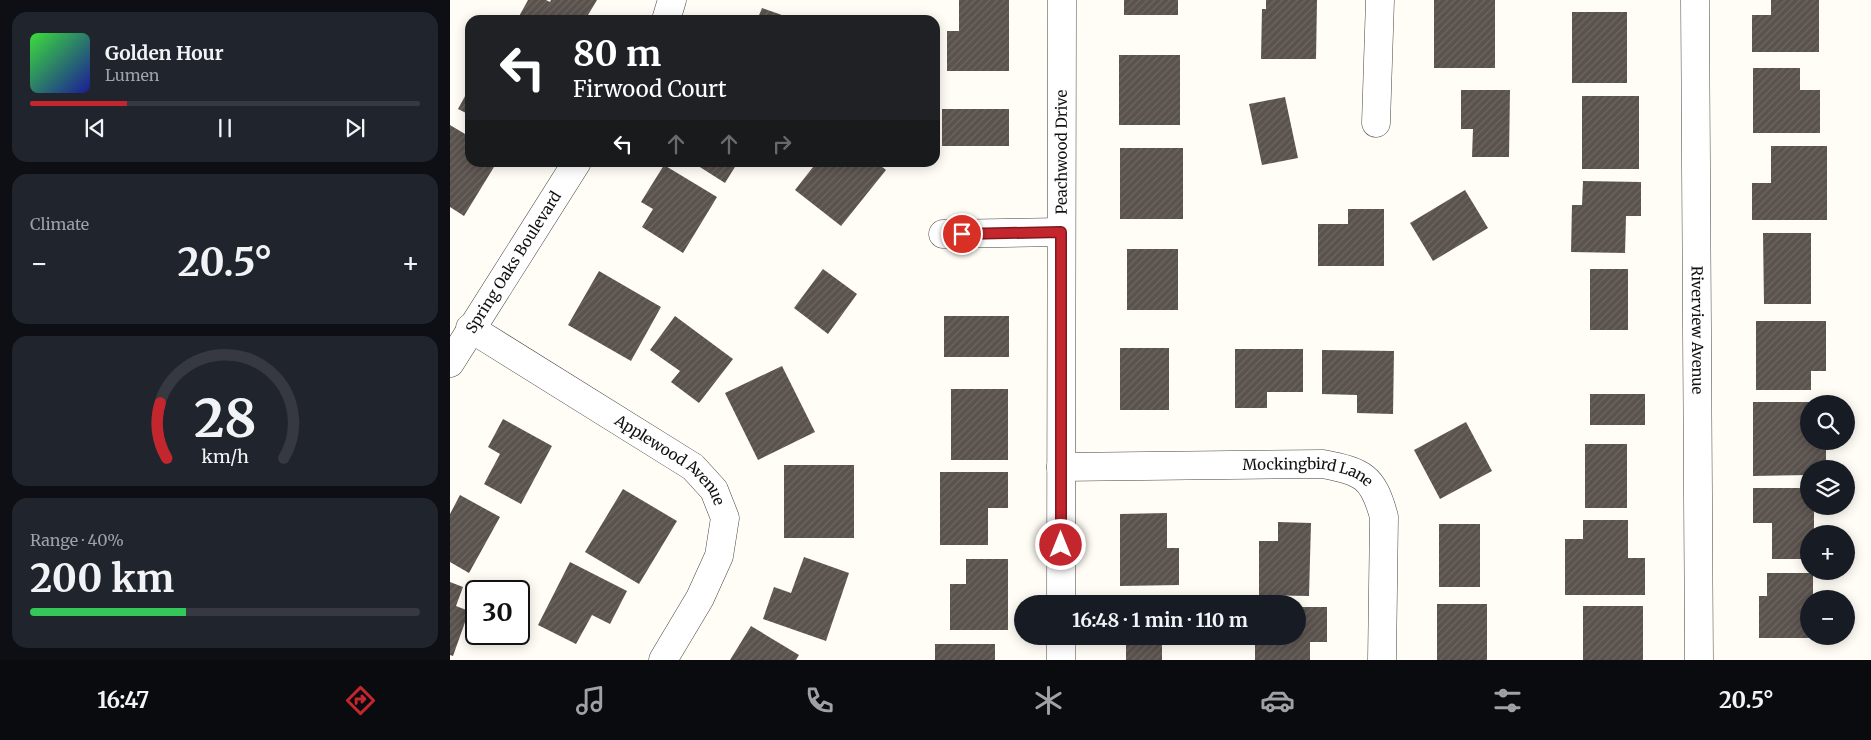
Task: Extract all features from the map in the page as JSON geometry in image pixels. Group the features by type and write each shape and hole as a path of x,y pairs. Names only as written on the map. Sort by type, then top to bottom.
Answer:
{"street":[{"path":"668,15 672,0"},
{"name":"Peachwood Drive","path":"1061,595 1062,0"},
{"path":"1376,123 1380,0"},
{"name":"Riverview Avenue","path":"1696,0 1698,660"},
{"name":"Spring Oaks Boulevard","path":"450,363 470,328 574,167"},
{"path":"943,234 1061,232"},
{"name":"Applewood Avenue","path":"470,328 693,467 714,490 724,518 720,556 700,598 663,660"},
{"name":"Mockingbird Lane","path":"1061,467 1323,464 1350,469 1367,480 1378,494 1384,517 1382,660"},
{"path":"1060,660 1061,645"}],"building":[{"path":"528,0 546,0 550,2 551,0 597,0 588,15 520,15"},
{"path":"959,0 1009,0 1009,71 947,71 947,31 959,31"},
{"path":"1124,0 1178,0 1178,15 1124,15"},
{"path":"1266,0 1317,0 1316,59 1261,59 1262,9 1266,9"},
{"path":"1434,0 1495,0 1495,68 1434,68"},
{"path":"1771,0 1819,0 1819,52 1752,52 1752,15 1771,15"},
{"path":"762,8 782,15 759,15"},
{"path":"1572,12 1627,12 1627,83 1572,83"},
{"path":"1119,55 1180,55 1180,125 1119,125"},
{"path":"1753,68 1800,68 1800,90 1820,90 1820,133 1753,133"},
{"path":"1461,90 1510,90 1509,157 1472,157 1473,129 1461,129"},
{"path":"465,96 465,112 458,109"},
{"path":"1582,96 1639,96 1639,169 1582,169"},
{"path":"1285,97 1298,158 1262,165 1249,104"},
{"path":"942,109 1009,109 1009,146 942,146"},
{"path":"450,125 465,134 465,167 494,167 464,216 450,207"},
{"path":"1771,146 1827,146 1827,220 1752,220 1752,183 1771,183"},
{"path":"1120,148 1183,148 1183,219 1120,219"},
{"path":"663,167 667,167 717,197 683,253 642,227 653,209 641,202"},
{"path":"700,167 735,167 725,183"},
{"path":"813,167 882,167 886,170 841,226 795,190"},
{"path":"1583,181 1641,182 1641,216 1626,216 1625,253 1571,252 1572,205 1582,205"},
{"path":"1465,190 1488,228 1433,261 1410,223"},
{"path":"1348,209 1384,209 1384,266 1318,266 1318,224 1348,224"},
{"path":"1763,233 1811,233 1811,304 1764,304"},
{"path":"1127,249 1178,249 1178,310 1127,310"},
{"path":"823,269 857,294 828,334 794,308"},
{"path":"1590,269 1628,269 1628,330 1590,330"},
{"path":"599,271 661,307 631,361 568,325"},
{"path":"675,316 733,359 699,403 671,382 680,371 650,350"},
{"path":"944,316 1009,316 1009,357 944,357"},
{"path":"1756,321 1826,321 1826,371 1811,371 1811,390 1756,390"},
{"path":"1120,348 1169,348 1169,410 1120,410"},
{"path":"1235,349 1303,349 1303,392 1267,392 1267,408 1235,408"},
{"path":"1322,350 1394,351 1393,414 1357,413 1357,395 1322,394"},
{"path":"782,366 815,432 758,460 725,393"},
{"path":"951,389 1008,389 1008,460 951,460"},
{"path":"1590,394 1645,394 1645,425 1590,425"},
{"path":"1753,402 1800,402 1800,450 1826,450 1826,460 1800,460 1800,475 1753,476"},
{"path":"503,419 552,446 521,504 484,484 500,454 488,447"},
{"path":"1466,422 1492,471 1440,499 1414,450"},
{"path":"1585,444 1627,444 1627,508 1585,508"},
{"path":"784,465 854,465 854,538 784,538"},
{"path":"940,472 1008,472 1008,508 988,508 988,545 940,545"},
{"path":"1753,488 1800,488 1800,515 1814,515 1814,525 1800,525 1800,559 1772,559 1772,523 1753,523"},
{"path":"623,489 677,521 639,584 585,552"},
{"path":"460,495 500,517 469,573 450,562 450,514"},
{"path":"1167,513 1167,548 1179,548 1179,585 1120,586 1120,514"},
{"path":"1583,520 1628,520 1628,558 1645,558 1645,595 1565,595 1565,539 1583,539"},
{"path":"1278,522 1311,523 1309,596 1259,595 1259,541 1278,541"},
{"path":"1439,524 1480,524 1480,587 1439,587"},
{"path":"804,557 849,573 826,641 763,619 774,587 791,593"},
{"path":"966,559 1008,559 1008,630 950,630 950,584 966,584"},
{"path":"570,562 627,591 610,624 592,615 576,644 538,625"},
{"path":"1767,573 1800,573 1800,580 1813,580 1813,590 1800,590 1800,638 1759,638 1759,596 1767,596"},
{"path":"450,582 463,587 456,606 465,609 465,622 453,656 450,655"},
{"path":"1437,604 1487,604 1487,660 1437,660"},
{"path":"1583,606 1643,606 1643,660 1583,660"},
{"path":"1306,607 1327,607 1327,642 1310,642 1310,660 1255,660 1255,645 1306,645"},
{"path":"751,626 799,655 796,660 730,660"},
{"path":"935,644 995,644 995,660 935,660"},
{"path":"1126,645 1162,645 1162,660 1126,660"}],"route":[{"path":"962,234 1061,232 1061,545"}]}
